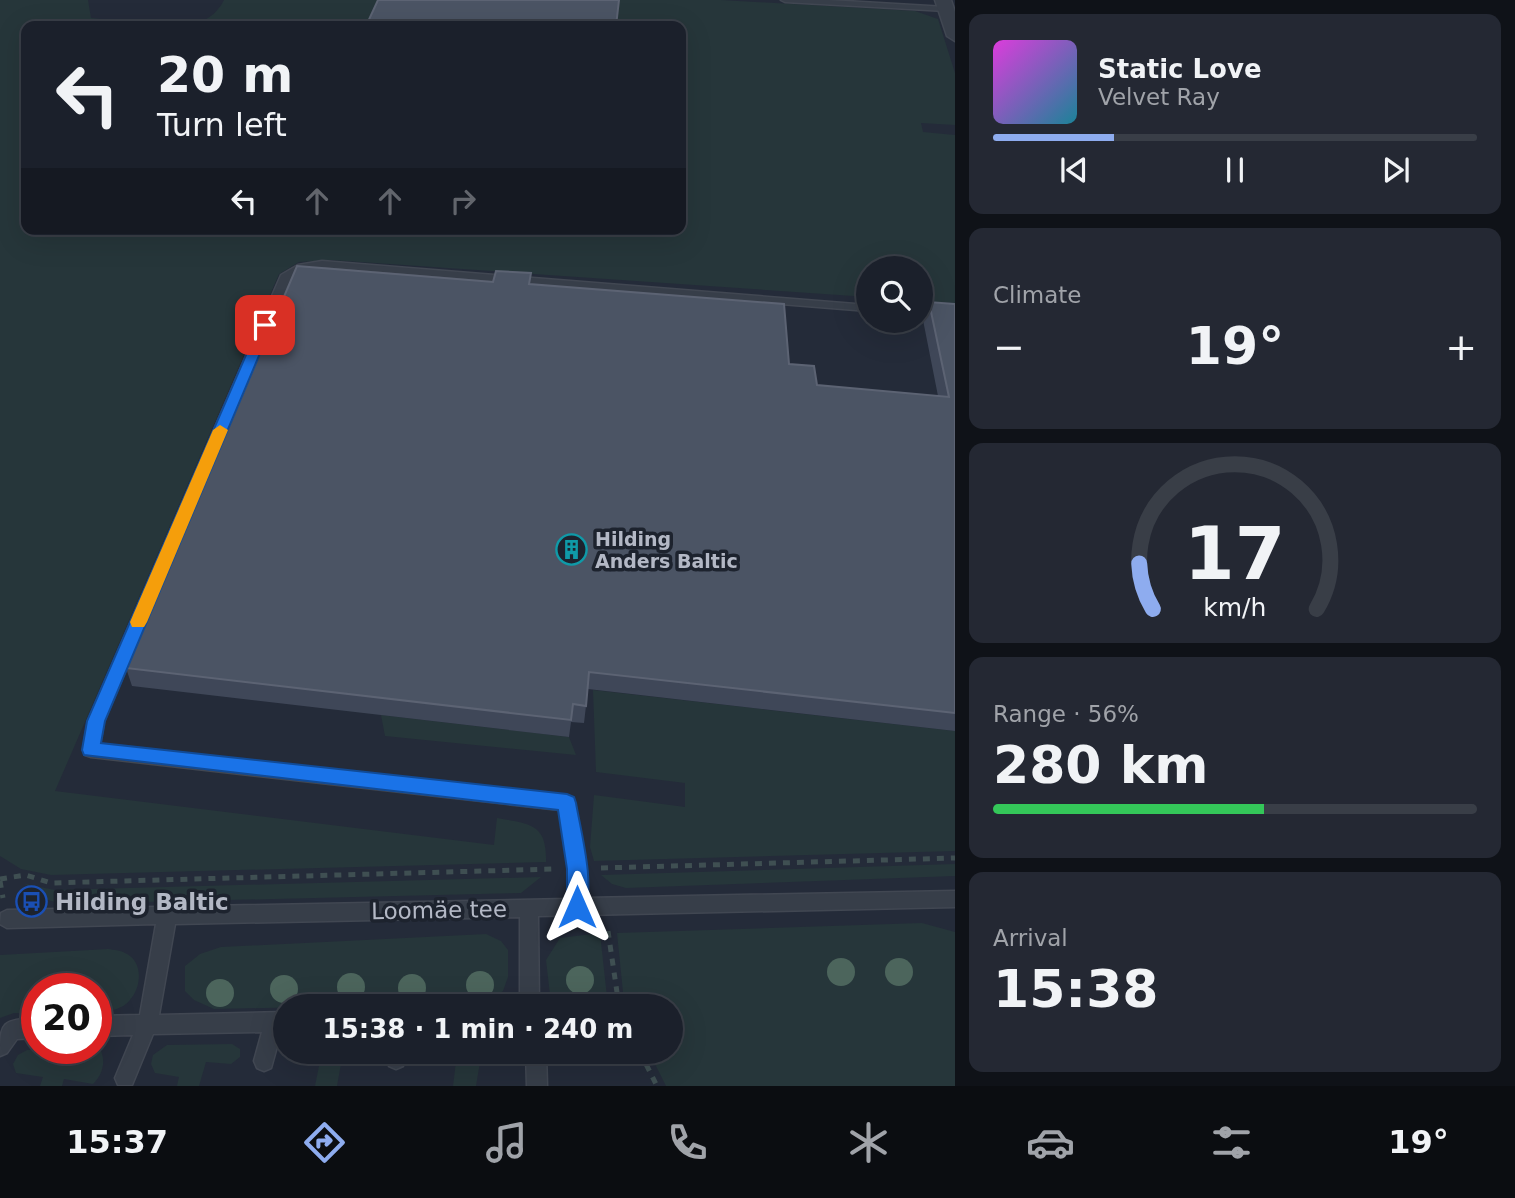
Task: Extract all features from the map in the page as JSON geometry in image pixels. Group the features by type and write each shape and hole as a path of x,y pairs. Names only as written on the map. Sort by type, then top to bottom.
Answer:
{"street":[{"path":"945,4 955,36"}],"lane":[{"path":"785,0 945,4"},
{"path":"577,907 577,869 567,803 91,750 96,721 287,275 302,267 322,264 856,307"},
{"path":"933,313 955,315"},
{"name":"Loomäe tee","path":"7,919 955,899"},
{"path":"530,908 530,994"},
{"path":"125,1079 148,1023 167,916"},
{"path":"112,1025 273,1022"},
{"path":"0,1046 12,1029 21,1029"},
{"path":"264,1061 273,1039"},
{"path":"536,1064 537,1086"}],"path":[{"path":"0,878 26,875 51,883 955,858"},
{"path":"604,906 617,994"},
{"path":"646,1064 657,1086"}],"shaded area":[{"path":"0,0 88,0 91,18 120,21 21,21 21,235 686,235 686,21 202,21 216,12 224,0 721,0 915,11 938,19 955,73 955,125 921,123 923,132 955,135 955,303 933,302 933,256 856,256 856,296 331,260 299,262 279,274 55,791 494,845 497,818 527,824 540,833 546,849 546,862 51,875 21,869 0,856"},
{"path":"593,690 955,731 955,851 594,861 590,847 594,795 685,807 685,783 596,772"},
{"path":"381,715 569,737 576,755 385,736"},
{"path":"955,864 955,876 626,888 612,884 601,875"},
{"path":"541,877 521,893 62,904 41,898 25,884 55,890"},
{"path":"922,923 955,932 955,1086 666,1086 655,1064 683,1064 683,994 623,994 617,933"},
{"path":"600,933 607,994 550,994 546,960 560,938"},
{"path":"486,934 501,941 508,950 508,977 500,994 273,994 273,1008 214,1009 194,1000 185,991 185,966 200,954 221,947"},
{"path":"108,949 119,951 132,958 137,965 139,973 136,990 126,1004 112,1010 112,973 21,973 21,1013 0,1018 0,955"},
{"path":"232,1044 240,1049 240,1057 231,1064 206,1062 199,1086 177,1086 179,1077 155,1073 151,1064 153,1055 167,1045"},
{"path":"21,1053 21,1064 103,1064 99,1077 93,1084 64,1079 62,1086 40,1086 43,1077 16,1073 13,1064"},
{"path":"319,1064 341,1064 337,1086 315,1086"},
{"path":"456,1064 480,1064 476,1086 453,1086"}],"building":[{"path":"378,0 619,0 617,21 368,21"},
{"name":"Hilding Anders Baltic","path":"297,266 493,282 496,271 531,273 529,284 784,304 789,364 814,366 817,385 949,397 933,321 933,302 955,304 955,713 589,672 586,706 573,704 571,720 126,668"}],"slow traffic":[{"path":"138,622 220,430"}],"place":[{"name":"Hilding Anders Baltic","path":"572,550"},
{"name":"Hilding Baltic","path":"32,902"}],"route":[{"path":"265,325 96,721 91,750 567,803 577,869 577,907"}]}
